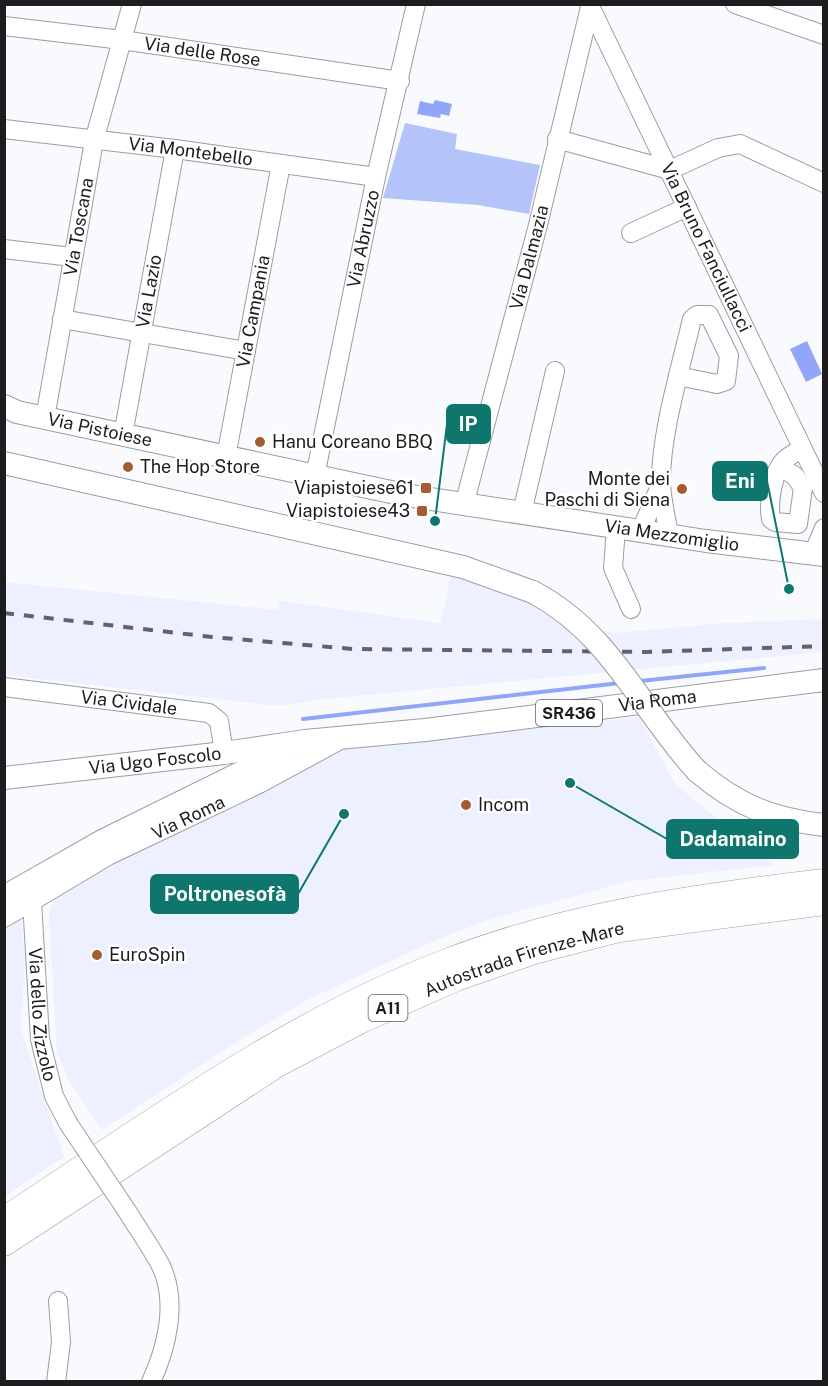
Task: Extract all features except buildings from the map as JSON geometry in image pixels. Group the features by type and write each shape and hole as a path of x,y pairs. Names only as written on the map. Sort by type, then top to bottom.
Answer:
{"highway":[{"name":"Autostrada Firenze-Mare","path":"4,1220 269,1048 350,1004 446,962 532,933 613,913 728,893 824,882"},
{"name":"Autostrada Firenze-Mare","path":"4,1243 277,1064 361,1020 456,978 534,951 619,929 824,902"}],"main road":[{"name":"Via Pistoiese","path":"9,411 464,506"},
{"path":"4,464 463,567 533,592 582,624 605,648 676,747 697,771 719,789 769,816 824,825"},
{"name":"Via Mezzomiglio","path":"464,506 669,534 706,542 818,554"},
{"name":"Via Roma","path":"305,741 425,730 793,686 824,680"},
{"name":"Via Roma","path":"793,686 824,686"},
{"path":"4,897 105,840 305,741"},
{"name":"Via Ugo Foscolo","path":"4,778 224,753 305,741"},
{"path":"189,757 198,771 203,792"}],"street":[{"name":"Via Toscana","path":"45,418 94,141 132,4"},
{"name":"Via Abruzzo","path":"315,476 376,177 416,4"},
{"path":"735,4 824,35"},
{"name":"Via Dalmazia","path":"464,506 538,225 589,6"},
{"name":"Via Bruno Fanciullacci","path":"589,6 670,170 823,495"},
{"name":"Via delle Rose","path":"4,26 122,40 400,81"},
{"name":"Via Montebello","path":"4,129 175,149 376,177"},
{"path":"557,139 670,170 718,148 740,144 824,183"},
{"name":"Via Lazio","path":"123,435 175,149"},
{"name":"Via Campania","path":"226,457 282,164"},
{"path":"631,233 687,207"},
{"path":"4,249 72,258"},
{"path":"669,534 661,482 668,420 678,376 692,319 697,315 709,315 724,344 729,362 726,381 722,384 678,376"},
{"path":"62,319 246,351"},
{"path":"724,344 747,334"},
{"path":"522,513 555,371"},
{"path":"780,467 786,458 802,449"},
{"path":"641,530 661,482"},
{"path":"616,528 613,567 631,609"},
{"path":"818,554 824,528"},
{"name":"Via Cividale","path":"4,687 209,713 219,721 224,753"},
{"name":"Via Roma","path":"4,918 108,856 259,783 345,737"},
{"name":"Via dello Zizzolo","path":"32,901 40,1039 54,1096 68,1123 127,1211 161,1267 168,1291 169,1318 165,1347 151,1382"},
{"path":"56,1382 61,1342 57,1301"}],"shaded area":[{"path":"435,100 452,104 449,116 441,114 440,118 417,114 420,101 433,104"},
{"path":"405,123 457,134 455,149 540,165 529,214 478,205 383,198"},
{"path":"807,341 822,374 806,382 790,349"},
{"path":"451,573 539,605 570,626 616,633 725,623 823,619 823,652 323,699 279,706 5,675 5,582 278,610 280,601 441,623"},
{"path":"639,717 675,784 774,865 630,881 484,921 427,944 307,1000 243,1038 102,1130 69,1081 57,1053 49,914 55,897 76,880 338,747"},
{"path":"21,919 25,958 21,1031 64,1157 5,1196 5,931"}],"waterway":[{"path":"640,681 764,668"},
{"path":"303,719 620,683"}],"railway":[{"path":"4,613 212,637 353,649 646,652 824,646"}],"place":[{"name":"Hanu Coreano BBQ","path":"260,442"},
{"name":"The Hop Store","path":"128,467"},
{"name":"Viapistoiese61","path":"426,488"},
{"name":"Monte dei Paschi di Siena","path":"682,489"},
{"name":"Viapistoiese43","path":"422,511"},
{"name":"IP","path":"435,521"},
{"name":"Eni","path":"789,589"},
{"name":"Dadamaino","path":"570,783"},
{"name":"Incom","path":"466,805"},
{"name":"Poltronesofà","path":"344,814"},
{"name":"EuroSpin","path":"97,955"}]}
